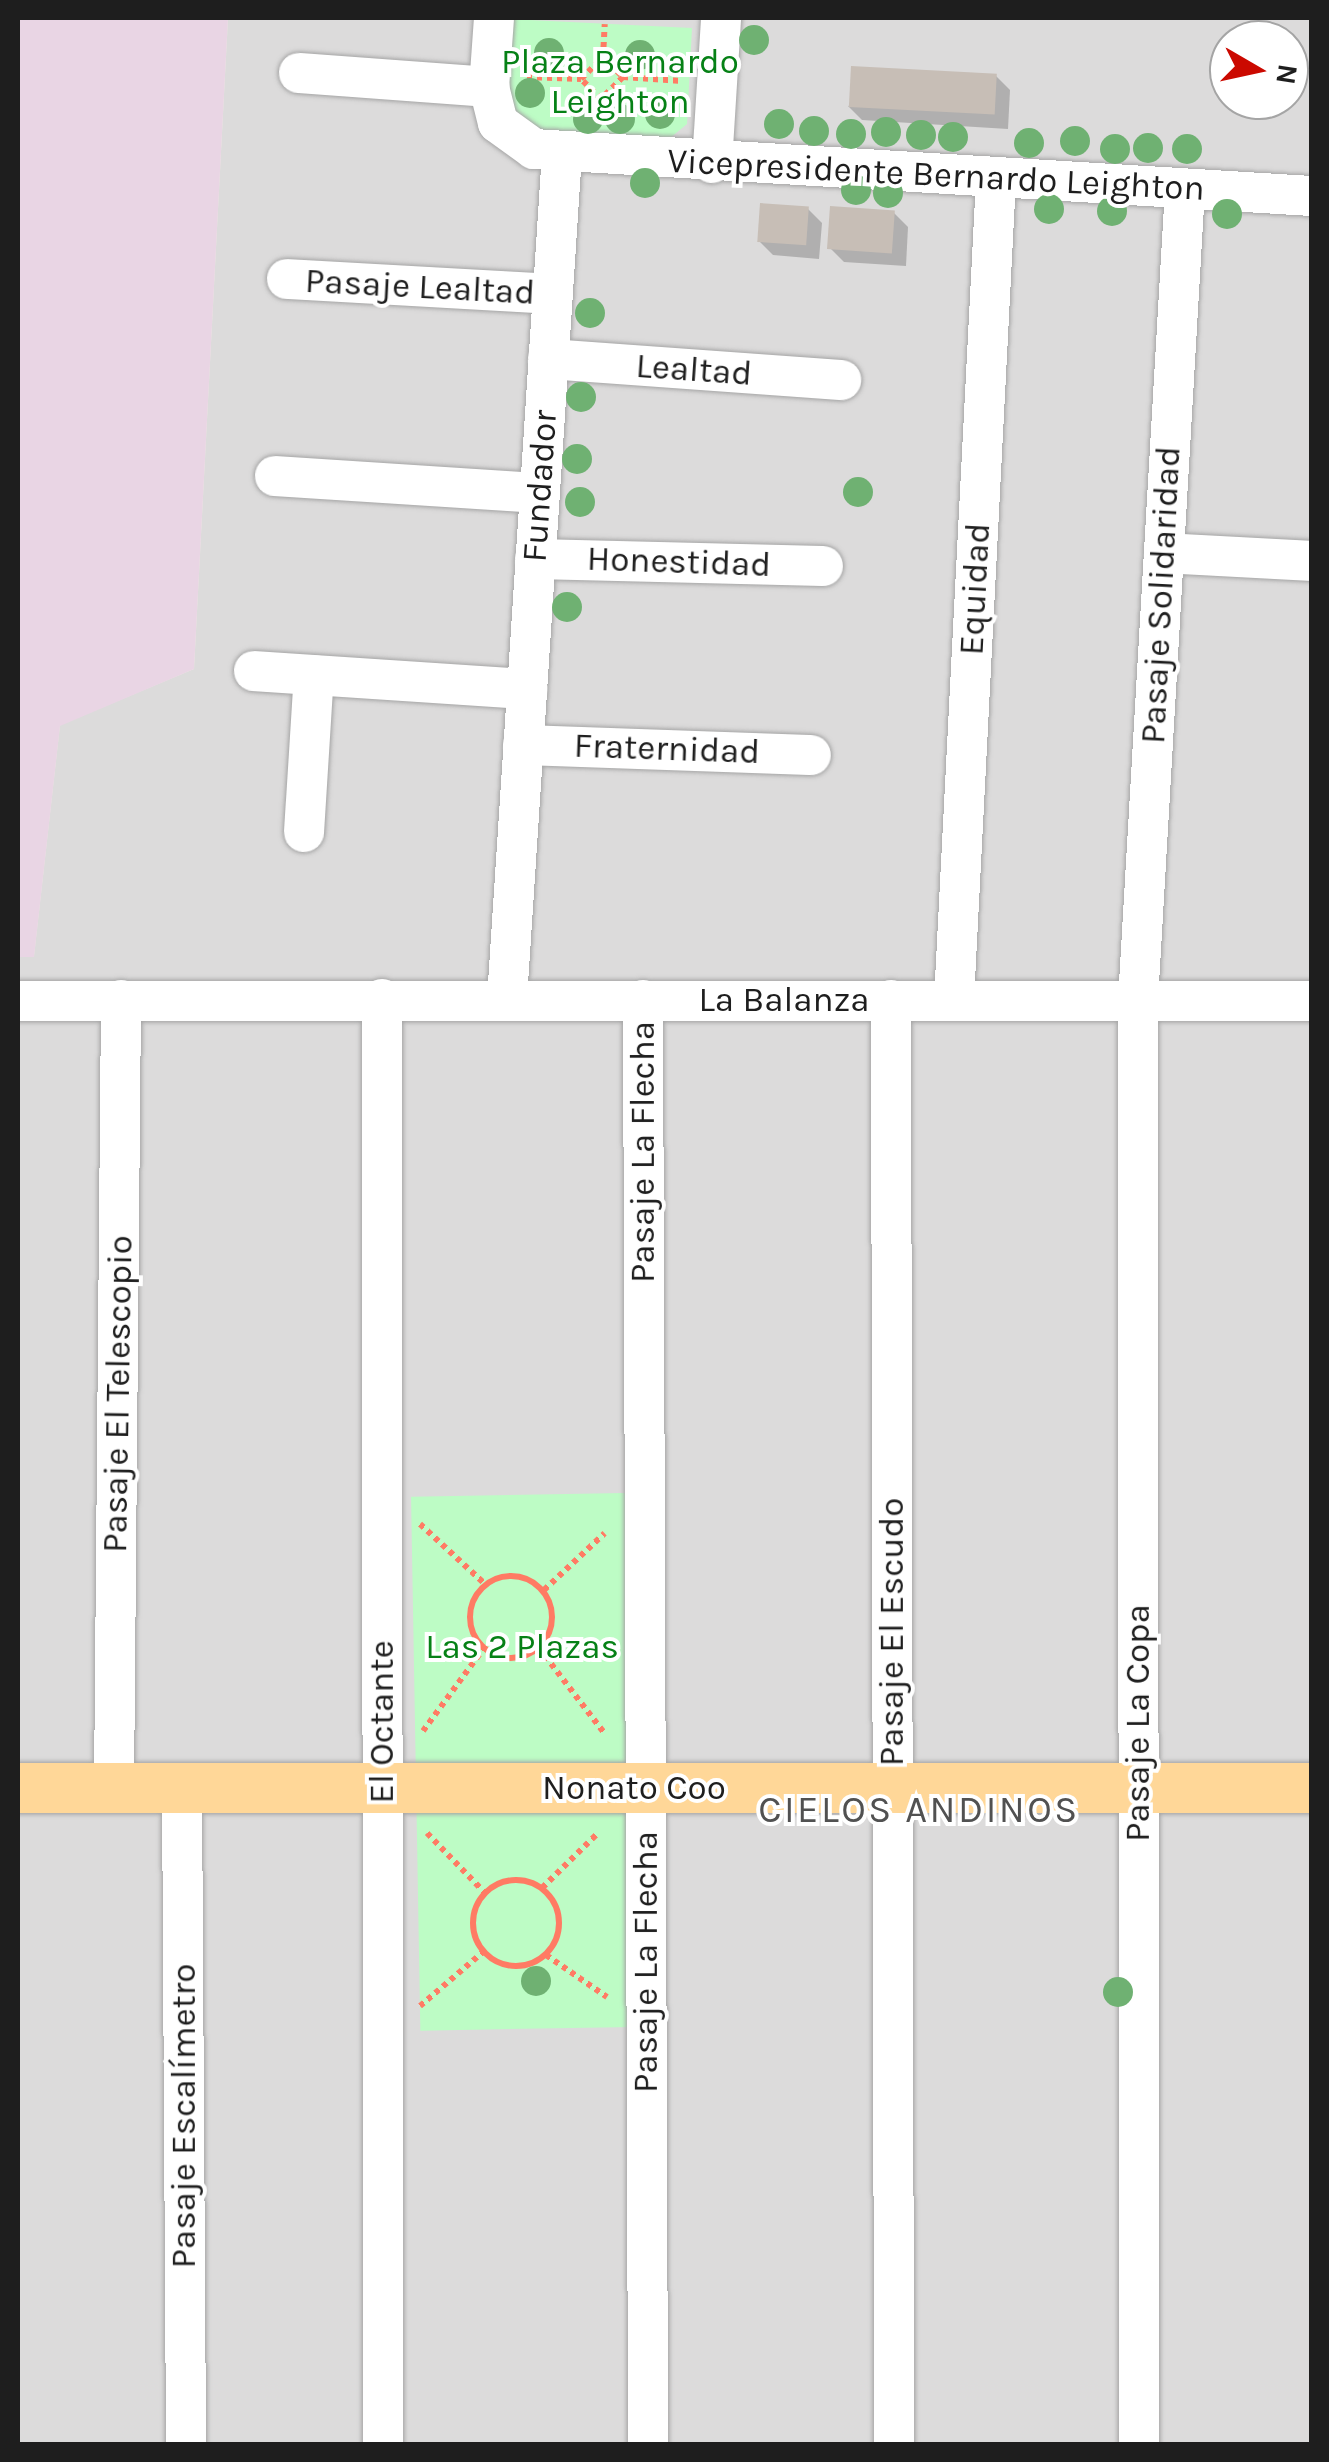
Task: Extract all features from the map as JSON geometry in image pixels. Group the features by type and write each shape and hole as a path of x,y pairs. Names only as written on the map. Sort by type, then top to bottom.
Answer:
{"main road":[{"name":"Nonato Coo","path":"18,1788 1312,1788"}],"street":[{"path":"494,18 502,82 498,123 516,144 562,153"},
{"path":"712,163 721,18"},
{"path":"299,73 502,82"},
{"name":"Vicepresidente Bernardo Leighton","path":"562,153 1312,196"},
{"name":"Fundador","path":"507,999 562,153"},
{"name":"Equidad","path":"954,1000 996,179"},
{"name":"Pasaje Solidaridad","path":"1138,1000 1185,189"},
{"name":"Pasaje Lealtad","path":"287,279 552,294"},
{"name":"Lealtad","path":"548,359 841,380"},
{"path":"275,476 540,493"},
{"path":"1164,553 1312,561"},
{"name":"Honestidad","path":"535,559 823,566"},
{"path":"254,671 527,689"},
{"path":"304,832 314,676"},
{"name":"Fraternidad","path":"524,744 811,755"},
{"name":"El Octante","path":"382,999 383,2444"},
{"name":"La Balanza","path":"18,1000 1312,1001"},
{"name":"Pasaje El Telescopio","path":"114,1788 122,1000"},
{"name":"Pasaje La Flecha","path":"642,1000 648,2444"},
{"name":"Pasaje El Escudo","path":"891,1000 894,2444"},
{"name":"Pasaje La Copa","path":"1138,1000 1138,2444"},
{"name":"Pasaje Escalímetro","path":"182,1788 186,2444"}],"path":[{"path":"502,82 580,79 602,57 605,24"},
{"path":"602,57 622,76 683,81"},
{"path":"580,79 601,99 622,76"},
{"path":"381,1488 485,1584"},
{"path":"544,1590 612,1528"},
{"path":"512,1574 544,1590 553,1622 539,1648 510,1658 484,1648 470,1611 485,1584 512,1574"},
{"path":"484,1648 383,1788 485,1893"},
{"path":"539,1648 646,1788 542,1888"},
{"path":"507,1881 542,1888 560,1917 546,1955 509,1966 483,1952 473,1921 485,1893 507,1881"},
{"path":"383,2038 483,1952"},
{"path":"546,1955 624,2009"}],"shaded area":[{"path":"18,18 228,18 194,669 60,726 34,957 18,957"},
{"path":"228,18 1311,18 1311,2444 18,2444 18,957 34,956 60,725 194,669"}],"green space":[{"name":"Plaza Bernardo Leighton","path":"509,19 692,28 687,124 664,143 527,134 504,110"},
{"name":"Las 2 Plazas","path":"625,1493 634,2027 420,2031 411,1497"}],"building":[{"path":"851,66 997,74 995,115 849,107"},
{"path":"760,203 809,206 806,245 757,242"},
{"path":"830,206 895,211 892,253 827,249"}],"district":[{"name":"CIELOS ANDINOS","path":"919,1810"}]}
